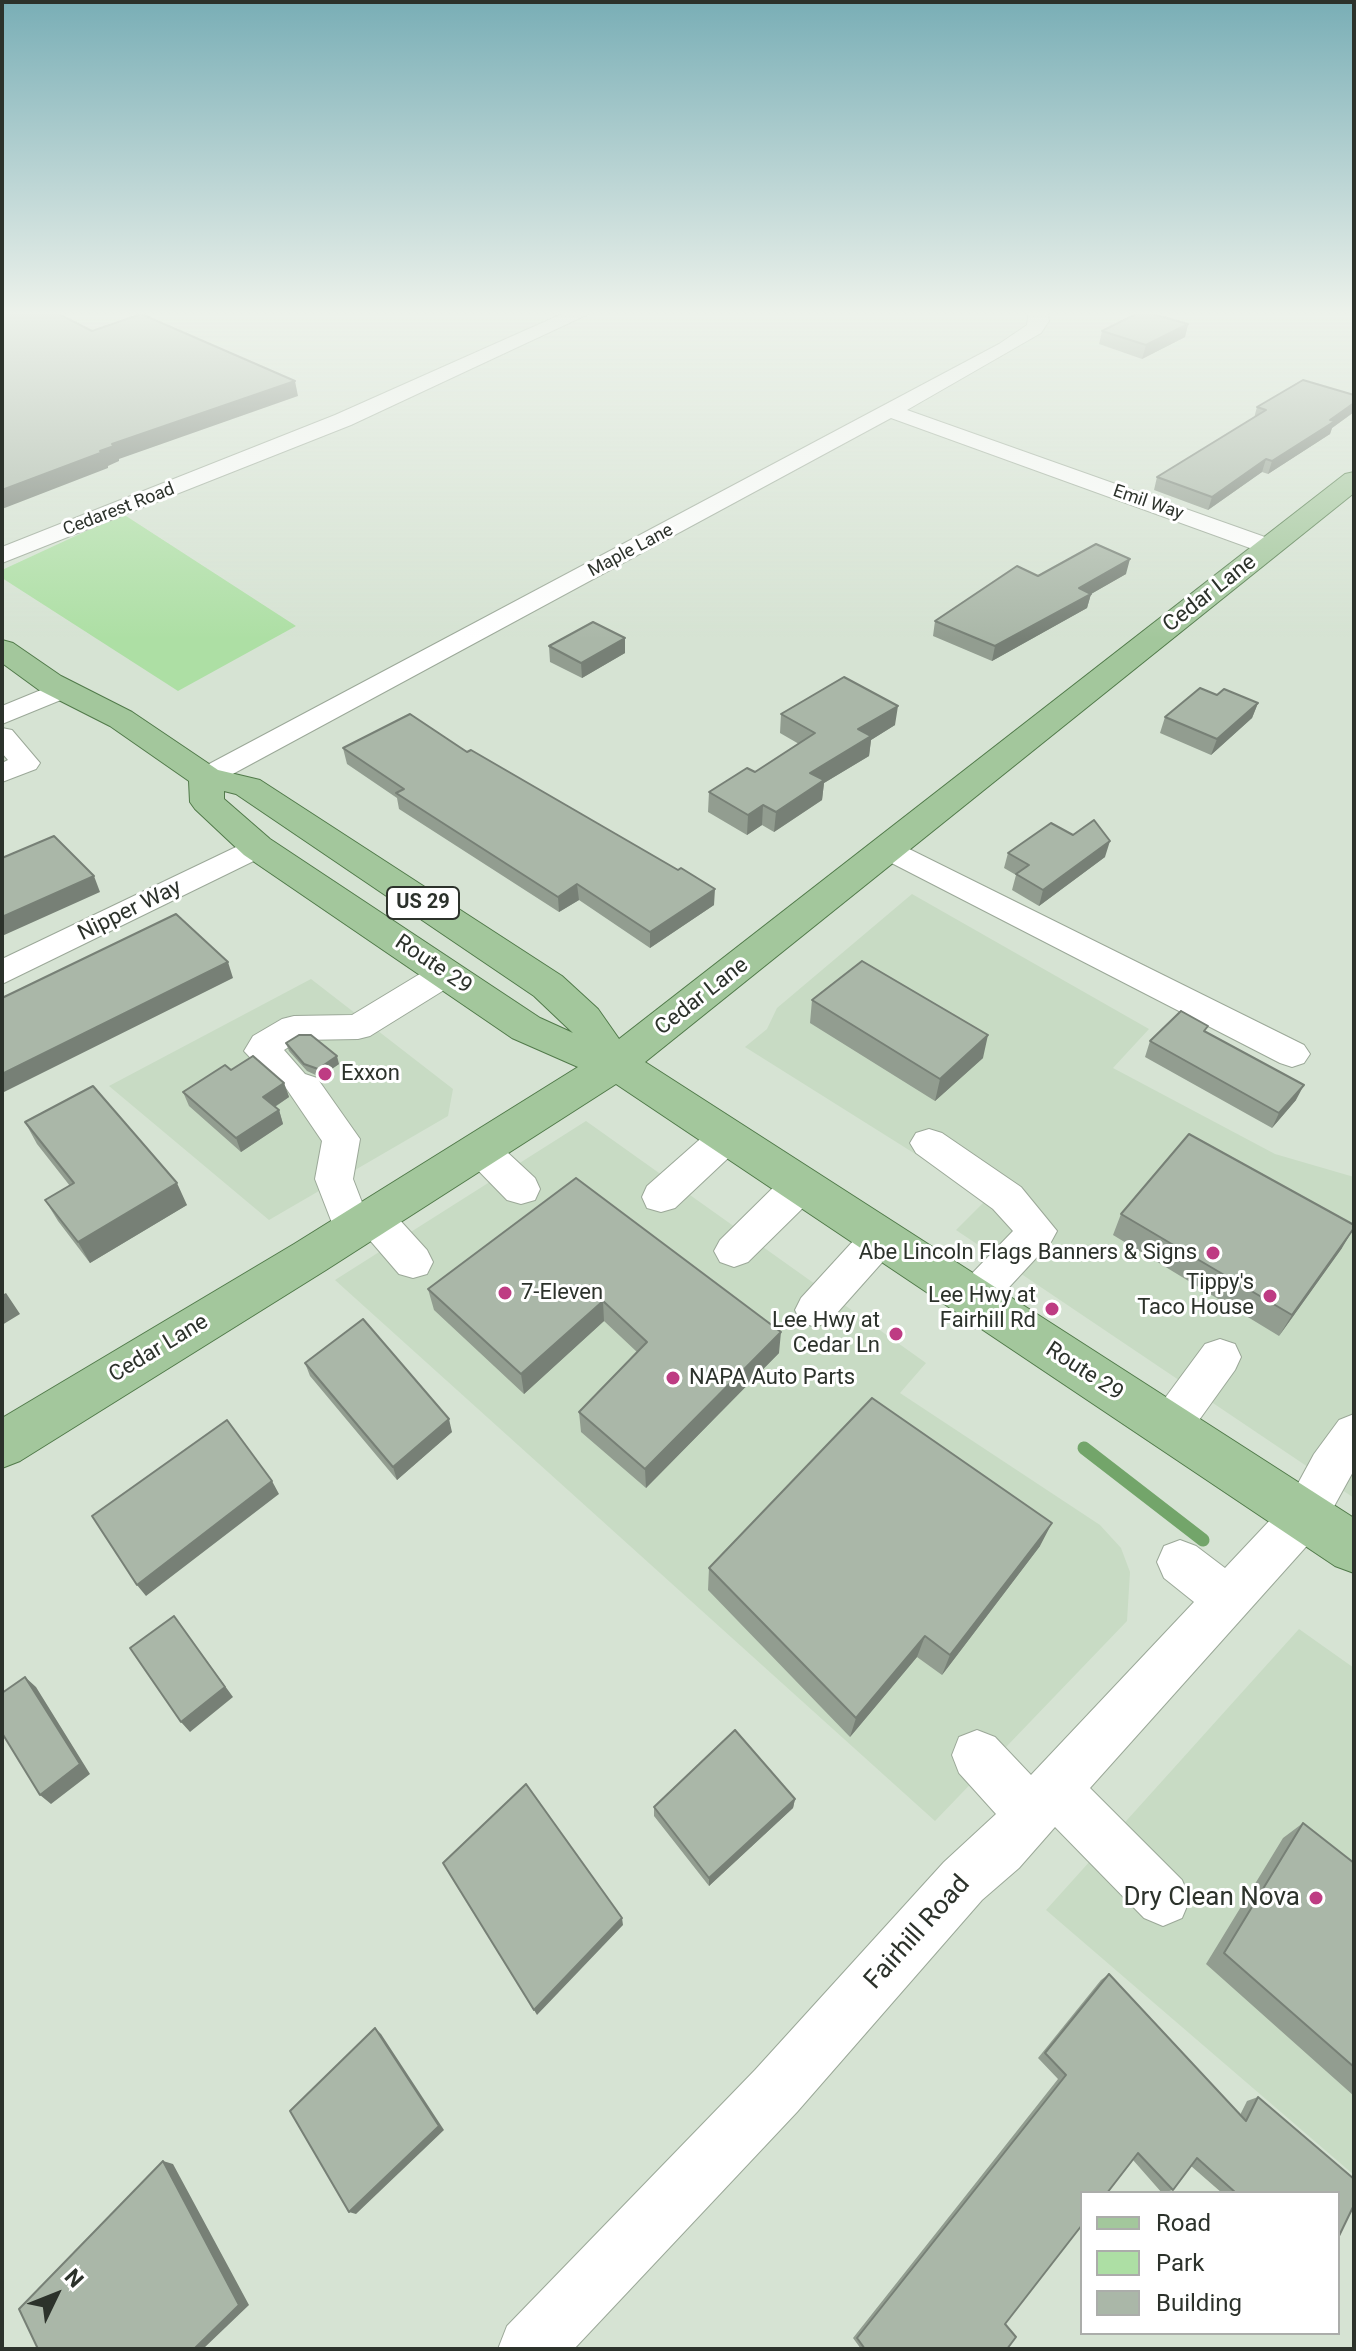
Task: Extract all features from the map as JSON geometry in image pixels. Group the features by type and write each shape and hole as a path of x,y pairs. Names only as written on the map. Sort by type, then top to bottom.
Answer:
{"main road":[{"name":"Cedar Lane","path":"2,1445 363,1224 615,1064 1354,481"},
{"name":"Route 29","path":"2,649 63,689 121,719 206,777 248,787 548,986 584,1019 615,1064"},
{"name":"Route 29","path":"206,777 207,802 257,847 445,974 526,1028 570,1049 615,1064 1354,1548"}],"street":[{"name":"Cedarest Road","path":"2,556 274,449 340,420"},
{"name":"Maple Lane","path":"206,777 875,420"},
{"name":"Emil Way","path":"915,420 1270,547"},
{"path":"2,716 63,689"},
{"path":"2,736 14,768"},
{"name":"Nipper Way","path":"2,973 257,847"},
{"path":"889,849 1292,1054"},
{"path":"413,1262 363,1224 334,1179 341,1139 296,1081 262,1051 265,1045 294,1028 358,1027 445,974"},
{"path":"661,1197 728,1136"},
{"path":"929,1143 1007,1198 1037,1231 973,1299"},
{"path":"480,1149 521,1189"},
{"path":"734,1251 801,1185"},
{"path":"815,1310 880,1238"},
{"path":"1169,1427 1220,1357"},
{"name":"Fairhill Road","path":"530,2349 776,2091 963,1881 1000,1849 1041,1800 1305,1515 1354,1434"},
{"path":"1180,1562 1227,1598"},
{"path":"977,1755 1041,1800 1163,1899"}],"shaded area":[{"path":"912,894 1149,1029 1113,1068 1275,1154 1354,1177 1354,1498 956,1230 987,1199 745,1047 767,1029 777,1008"},
{"path":"311,979 453,1089 448,1116 269,1220 109,1086"},
{"path":"586,1121 926,1363 900,1393 1100,1525 1121,1548 1130,1572 1127,1621 935,1821 335,1280"},
{"path":"1299,1629 1354,1668 1354,2175 1046,1910"}],"green space":[{"path":"123,514 296,626 178,691 2,578 2,570"}],"building":[{"path":"2,420 183,420 112,444 114,446 100,451 103,452 2,490"},
{"path":"1250,420 1335,421 1272,461 1266,459 1212,497 1157,477"},
{"path":"1096,544 1130,559 1079,588 1091,594 995,646 935,621 1017,566 1038,576"},
{"path":"593,622 625,638 581,663 549,646"},
{"path":"844,677 898,706 858,729 871,736 810,773 824,780 776,812 763,805 748,815 709,792 747,768 755,772 815,733 781,714"},
{"path":"1200,688 1217,695 1224,689 1258,703 1217,739 1165,717"},
{"path":"410,714 467,752 471,750 715,889 650,932 577,884 558,897 396,793 404,789 343,748"},
{"path":"1094,820 1110,841 1043,890 1016,874 1029,865 1008,853 1051,823 1073,835"},
{"path":"54,836 94,876 2,917 2,858"},
{"path":"176,914 228,962 2,1074 2,998"},
{"path":"862,961 988,1035 940,1079 812,1000"},
{"path":"1181,1011 1208,1026 1204,1031 1304,1085 1279,1113 1150,1041"},
{"path":"299,1035 311,1035 337,1056 318,1069 304,1064 286,1043"},
{"path":"253,1056 284,1083 263,1097 279,1110 236,1138 183,1092 225,1065 231,1070"},
{"path":"93,1086 177,1183 78,1242 45,1200 74,1183 25,1122"},
{"path":"1189,1134 1354,1225 1292,1315 1121,1214"},
{"path":"576,1178 781,1332 645,1469 579,1412 647,1342 603,1301 521,1374 428,1289"},
{"path":"363,1319 449,1419 393,1467 305,1363"},
{"path":"872,1398 1052,1523 950,1655 925,1636 856,1718 709,1568"},
{"path":"227,1420 272,1481 137,1585 92,1516"},
{"path":"174,1616 225,1687 181,1722 130,1648"},
{"path":"25,1677 80,1764 40,1795 2,1733 2,1693"},
{"path":"735,1730 795,1799 709,1878 654,1807"},
{"path":"526,1784 622,1918 534,2010 443,1863"},
{"path":"1303,1823 1354,1863 1354,2067 1224,1953"},
{"path":"1109,1974 1246,2121 1258,2097 1354,2179 1354,2205 1340,2234 1340,2191 1234,2191 1197,2158 1173,2190 1138,2153 1109,2191 1080,2191 1080,2228 1005,2324 1016,2337 1007,2349 865,2349 857,2338 1066,2075 1045,2053"},
{"path":"375,2028 439,2126 349,2212 290,2111"},
{"path":"163,2161 239,2305 194,2349 38,2349 19,2309"}],"waterway":[{"path":"1084,1448 1203,1540"}],"place":[{"name":"Exxon","path":"325,1074"},
{"name":"Abe Lincoln Flags Banners & Signs","path":"1213,1253"},
{"name":"7-Eleven","path":"505,1293"},
{"name":"Tippy's Taco House","path":"1270,1296"},
{"name":"Lee Hwy at Fairhill Rd","path":"1052,1309"},
{"name":"Lee Hwy at Cedar Ln","path":"896,1334"},
{"name":"NAPA Auto Parts","path":"673,1378"},
{"name":"Dry Clean Nova","path":"1316,1898"}]}
